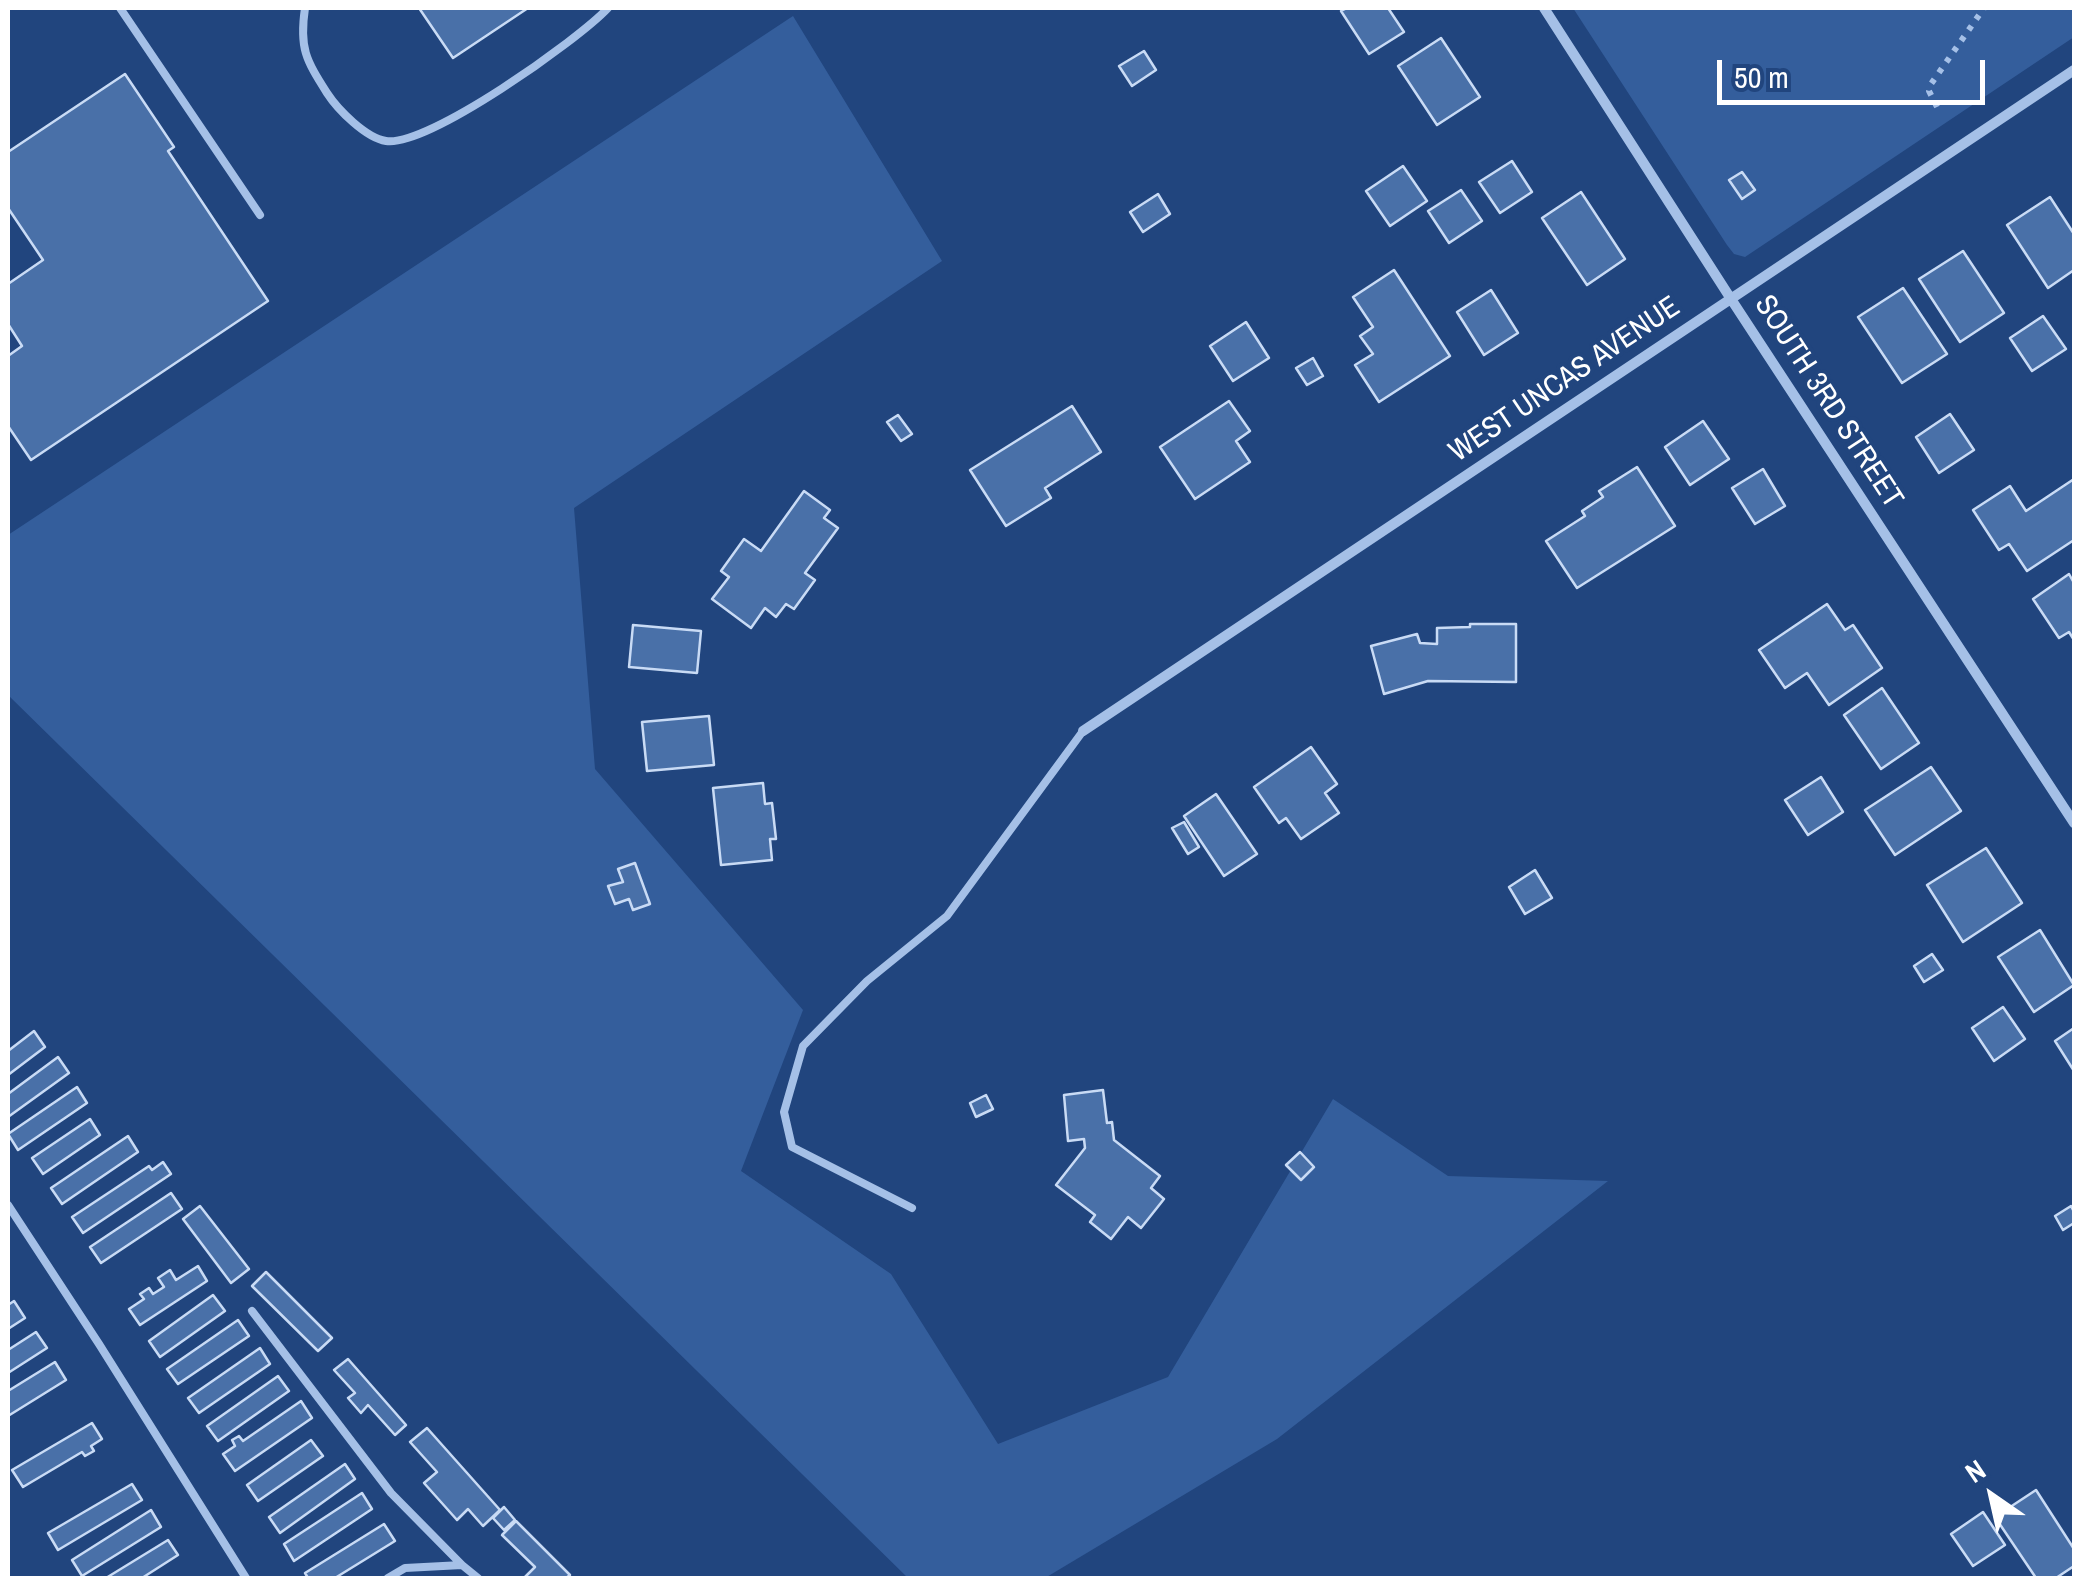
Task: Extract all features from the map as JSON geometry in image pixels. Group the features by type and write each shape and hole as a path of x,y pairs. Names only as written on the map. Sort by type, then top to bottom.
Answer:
{"street":[{"name":"SOUTH 3RD STREET","path":"1544,8 2074,823"},
{"name":"WEST UNCAS AVENUE","path":"1084,731 2074,70"}],"lane":[{"path":"120,8 260,214"},
{"path":"305,8 301,34 308,62 332,100 360,129 387,141 422,135 478,104 608,8"},
{"path":"912,1208 792,1147 784,1112 803,1046 866,981 947,916 1084,731"},
{"path":"8,1206 100,1344 246,1578"},
{"path":"252,1311 391,1493 478,1578"},
{"path":"388,1578 405,1568 462,1565"}],"path":[{"path":"1937,107 1929,91 1931,84 1984,8"}],"shaded area":[{"path":"1573,8 2074,8 2074,37 1745,257 1734,254 1727,245"},
{"path":"793,16 942,261 574,508 595,769 803,1010 741,1171 891,1274 998,1444 1168,1377 1333,1099 1448,1176 1608,1181 1277,1439 1045,1578 908,1578 8,695 8,535"}],"building":[{"path":"419,8 528,8 453,58"},
{"path":"1388,8 1404,32 1369,54 1341,11"},
{"path":"1441,38 1480,97 1437,125 1398,66"},
{"path":"1144,51 1156,70 1132,86 1119,66"},
{"path":"125,74 174,147 168,151 268,301 31,460 8,426 8,356 22,346 8,324 8,284 43,260 8,208 8,152"},
{"path":"1512,161 1532,192 1500,213 1479,182"},
{"path":"1403,166 1427,201 1390,226 1366,191"},
{"path":"1742,172 1755,190 1742,199 1729,180"},
{"path":"1461,190 1482,221 1449,243 1428,211"},
{"path":"1581,192 1625,259 1587,285 1542,218"},
{"path":"1158,194 1170,214 1143,232 1130,212"},
{"path":"2050,197 2074,234 2074,270 2048,288 2007,225"},
{"path":"1963,251 2004,313 1960,342 1919,279"},
{"path":"1394,270 1450,356 1379,402 1355,365 1373,354 1360,336 1373,327 1353,297"},
{"path":"1903,288 1947,354 1902,383 1858,317"},
{"path":"1491,290 1518,333 1484,355 1457,312"},
{"path":"2043,316 2066,349 2032,371 2010,338"},
{"path":"1246,322 1269,358 1233,381 1210,346"},
{"path":"1313,358 1323,376 1307,385 1296,368"},
{"path":"1229,401 1250,431 1236,441 1250,462 1195,499 1160,447"},
{"path":"1072,406 1101,452 1045,488 1051,498 1006,526 970,470"},
{"path":"1950,414 1974,450 1939,473 1916,437"},
{"path":"898,415 912,434 901,441 887,422"},
{"path":"1703,421 1729,459 1690,485 1665,447"},
{"path":"1637,467 1675,526 1577,588 1546,541 1585,516 1582,511 1603,497 1599,491"},
{"path":"1763,469 1785,506 1755,524 1732,488"},
{"path":"2074,479 2074,540 2027,571 2009,544 1999,550 1973,510 2010,486 2026,511"},
{"path":"804,491 830,510 824,518 838,528 805,573 815,580 794,609 786,604 776,617 765,608 751,628 712,599 729,577 721,571 744,539 761,551"},
{"path":"2069,574 2074,583 2074,640 2069,632 2059,638 2033,599"},
{"path":"1827,604 1845,630 1853,625 1882,668 1829,705 1807,673 1785,688 1759,650"},
{"path":"1516,624 1516,682 1428,681 1384,694 1371,646 1417,634 1420,643 1437,644 1437,628"},
{"path":"633,625 701,631 697,673 629,667"},
{"path":"1882,688 1919,743 1881,769 1844,715"},
{"path":"709,716 714,765 647,771 642,722"},
{"path":"1311,747 1337,784 1325,793 1339,813 1301,839 1286,818 1279,823 1254,787"},
{"path":"1931,767 1961,811 1895,855 1865,810"},
{"path":"1821,777 1843,812 1808,835 1785,800"},
{"path":"763,783 765,804 772,803 776,839 770,839 772,860 721,865 713,788"},
{"path":"1216,794 1257,854 1224,876 1184,816"},
{"path":"1184,822 1199,847 1188,854 1172,828"},
{"path":"1986,848 2022,903 1963,942 1927,885"},
{"path":"635,863 650,904 633,910 629,899 615,904 608,886 623,882 618,869"},
{"path":"1535,870 1552,898 1525,914 1509,887"},
{"path":"2040,930 2074,985 2034,1012 1998,957"},
{"path":"1932,954 1943,970 1924,982 1914,966"},
{"path":"2003,1007 2025,1039 1994,1061 1972,1028"},
{"path":"2074,1028 2074,1071 2055,1041"},
{"path":"34,1031 45,1047 8,1075 8,1051"},
{"path":"58,1057 69,1073 8,1117 8,1094"},
{"path":"77,1087 87,1103 18,1150 8,1134"},
{"path":"1103,1090 1107,1123 1112,1122 1114,1140 1160,1176 1151,1188 1164,1199 1141,1228 1128,1217 1111,1239 1090,1222 1095,1215 1056,1185 1085,1148 1084,1139 1068,1141 1064,1095"},
{"path":"986,1095 993,1109 976,1117 970,1103"},
{"path":"90,1119 100,1135 43,1174 32,1158"},
{"path":"128,1136 138,1152 62,1204 51,1188"},
{"path":"1300,1152 1314,1167 1301,1180 1286,1165"},
{"path":"163,1162 171,1174 83,1233 72,1217 149,1166 152,1170"},
{"path":"171,1193 182,1209 101,1263 90,1247"},
{"path":"200,1206 249,1269 231,1283 183,1219"},
{"path":"2071,1206 2074,1223 2063,1230 2055,1216"},
{"path":"198,1266 207,1281 140,1325 129,1309 144,1299 140,1294 149,1288 153,1294 164,1287 158,1278 170,1270 176,1280"},
{"path":"266,1272 332,1338 318,1351 252,1286"},
{"path":"213,1295 225,1311 160,1357 149,1341"},
{"path":"14,1301 25,1318 8,1329 8,1305"},
{"path":"238,1320 249,1336 178,1384 167,1369"},
{"path":"36,1332 47,1348 8,1373 8,1350"},
{"path":"260,1348 270,1364 199,1413 188,1398"},
{"path":"348,1359 406,1425 395,1435 368,1405 361,1413 348,1398 355,1393 334,1370"},
{"path":"55,1362 66,1380 8,1416 8,1391"},
{"path":"278,1376 289,1391 218,1441 207,1426"},
{"path":"301,1401 312,1418 235,1471 223,1454 235,1446 232,1440 239,1436 243,1441"},
{"path":"92,1423 102,1439 91,1446 94,1451 85,1456 82,1452 23,1487 12,1470"},
{"path":"427,1428 500,1510 483,1526 468,1509 457,1520 424,1483 437,1472 410,1442"},
{"path":"311,1440 323,1456 258,1501 247,1485"},
{"path":"345,1464 355,1479 280,1533 269,1517"},
{"path":"132,1484 142,1500 58,1550 48,1533"},
{"path":"2036,1490 2074,1549 2074,1566 2056,1578 2036,1578 1995,1517"},
{"path":"362,1493 372,1509 294,1561 284,1544"},
{"path":"504,1507 515,1520 504,1530 493,1518"},
{"path":"151,1510 161,1527 82,1576 72,1560"},
{"path":"1983,1512 2005,1545 1973,1566 1951,1534"},
{"path":"516,1521 570,1575 525,1577 535,1567 502,1535"},
{"path":"384,1524 395,1541 335,1578 308,1578 305,1573"},
{"path":"168,1540 178,1555 142,1578 106,1578"}]}
